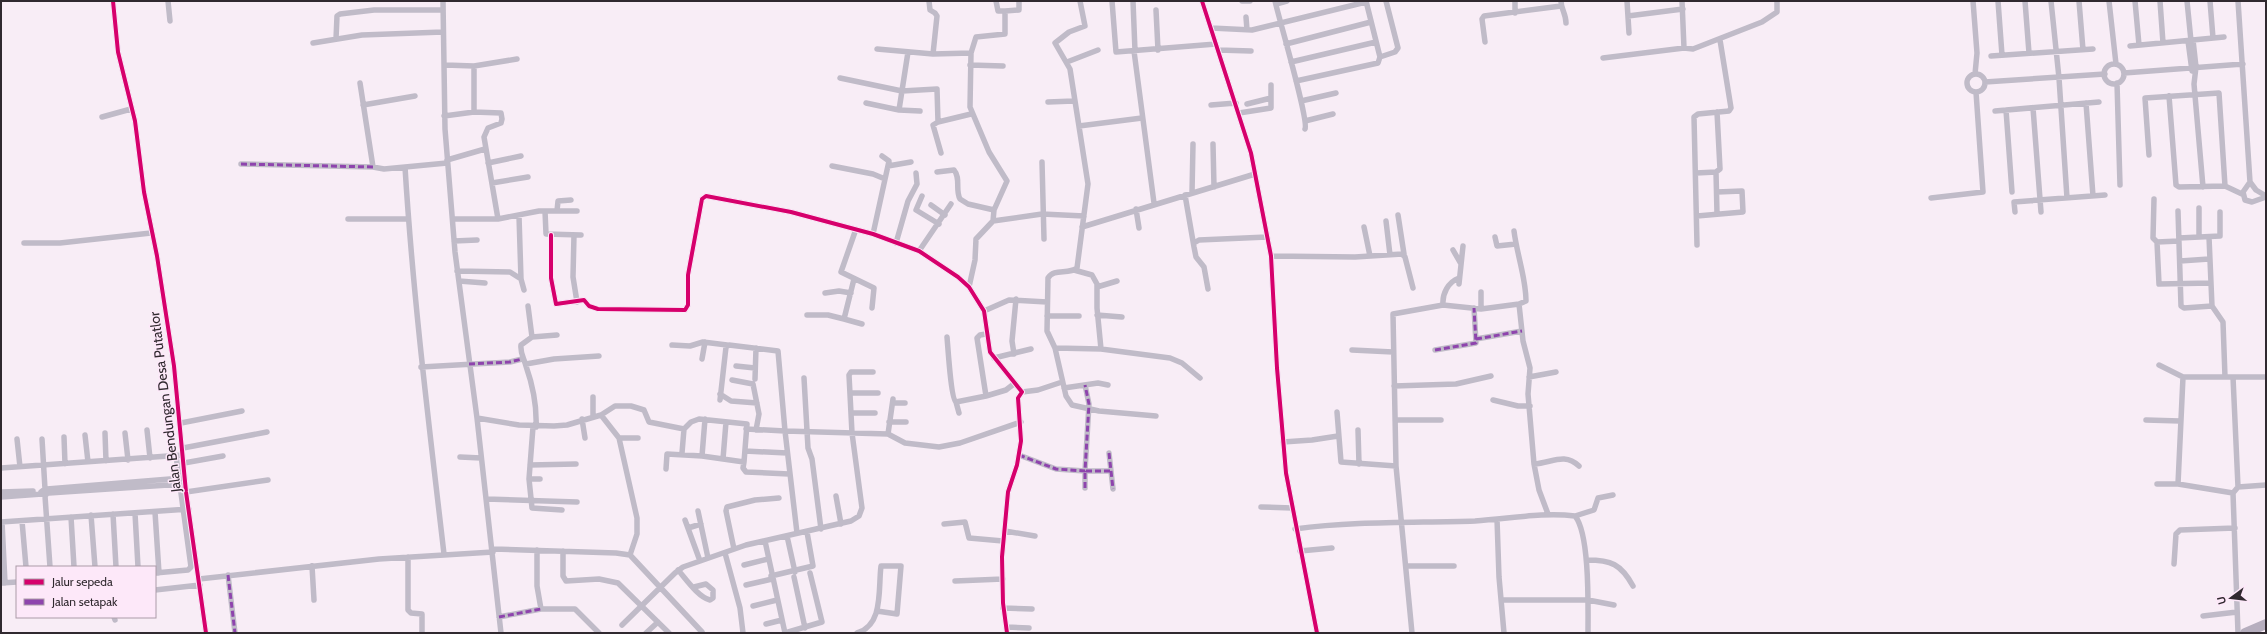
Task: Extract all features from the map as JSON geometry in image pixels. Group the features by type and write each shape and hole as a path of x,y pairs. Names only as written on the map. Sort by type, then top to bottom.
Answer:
{"highway":[{"path":"2245,633 2266,624"}],"street":[{"name":"Jalan Bendungan Desa Putatlor","path":"113,1 118,52 134,119 151,233 170,336 181,423 183,448 182,455 184,463 182,481 186,492 186,509 200,585 206,633"},
{"path":"168,1 170,21"},
{"path":"444,1 444,116 454,241 493,551 501,633"},
{"path":"929,1 930,10 937,16 933,54"},
{"path":"996,1 998,11 1018,10 1019,1"},
{"path":"1074,270 1078,261 1088,184 1067,62 1055,41 1085,26 1080,1"},
{"path":"1112,1 1116,52 1158,50 1216,44"},
{"path":"1133,1 1134,51 1154,203"},
{"path":"1202,1 1239,113 1255,174 1271,256 1283,442 1295,529 1317,633"},
{"path":"1242,1 1250,1"},
{"path":"1287,1 1276,2 1280,23 1301,102 1305,129"},
{"path":"1380,57 1395,52 1398,48 1386,1"},
{"path":"1515,1 1515,13"},
{"path":"1627,1 1629,33"},
{"path":"1682,1 1684,48"},
{"path":"1603,58 1684,48 1693,49 1720,40 1775,14 1777,12 1777,1"},
{"path":"1973,1 1977,53 1975,74"},
{"path":"1998,1 2002,55"},
{"path":"2025,1 2029,53"},
{"path":"2051,1 2059,78 2067,198"},
{"path":"2079,1 2083,50"},
{"path":"2105,74 2110,82 2117,83 2122,79 2124,73 2123,69 2116,64 2109,1"},
{"path":"2135,1 2139,45"},
{"path":"2160,1 2163,44"},
{"path":"2187,1 2203,187"},
{"path":"2210,1 2213,38"},
{"path":"2238,1 2250,182 2256,190 2266,196"},
{"path":"1210,28 1247,30 1366,2 1380,57 1378,63 1296,82"},
{"path":"1485,42 1482,17 1515,13 1561,4 1566,14 1566,23"},
{"path":"1628,16 1682,9"},
{"path":"336,39 337,16 340,14 363,11 444,10"},
{"path":"1156,10 1158,50"},
{"path":"969,286 975,260 976,239 993,221 994,210 1007,181 989,152 971,114 971,54 976,37 1006,33 1005,11"},
{"path":"1246,17 1247,30"},
{"path":"1286,44 1371,22"},
{"path":"313,43 362,35 443,32"},
{"path":"2130,46 2224,37"},
{"path":"1697,245 1694,117 1698,114 1729,111 1731,108 1720,40"},
{"path":"1291,62 1376,42"},
{"path":"877,49 933,54 971,54"},
{"path":"1990,56 2093,49"},
{"path":"1067,62 1098,50"},
{"path":"1218,50 1251,51"},
{"path":"899,110 908,52"},
{"path":"445,66 474,66 517,59"},
{"path":"2105,74 2108,66 2116,64"},
{"path":"2124,73 2243,64"},
{"path":"970,65 1003,66"},
{"path":"474,66 474,112"},
{"path":"1975,74 1984,78 1985,82 1984,87 1976,92"},
{"path":"1975,74 1967,79 1966,84 1968,88 1976,92"},
{"path":"1985,82 2105,74"},
{"path":"840,78 902,91 937,90 938,122"},
{"path":"360,83 369,130 373,167"},
{"path":"2117,83 2120,185"},
{"path":"1239,113 1267,110 1272,108 1270,86"},
{"path":"1931,198 1983,192 1976,92"},
{"path":"1301,102 1336,93"},
{"path":"2149,156 2144,98 2219,93 2225,186"},
{"path":"363,105 415,96"},
{"path":"2169,96 2176,184 2179,187 2225,186 2242,194 2245,200 2250,202 2266,196"},
{"path":"1247,104 1272,98"},
{"path":"1048,102 1074,101"},
{"path":"1995,111 2099,102"},
{"path":"866,103 899,110 920,111"},
{"path":"1211,105 1236,103"},
{"path":"2086,103 2093,196"},
{"path":"2033,108 2041,212"},
{"path":"102,117 131,109"},
{"path":"2006,110 2012,192"},
{"path":"444,116 474,112 498,111 502,116 501,124 490,127 485,131 485,149 498,219"},
{"path":"1696,173 1716,172 1720,169 1716,112"},
{"path":"941,153 933,125 938,122 971,114"},
{"path":"1305,121 1333,114"},
{"path":"1079,126 1142,118"},
{"path":"1192,193 1193,144"},
{"path":"1213,144 1214,186"},
{"path":"241,164 405,167 447,161 485,149"},
{"path":"488,163 521,156"},
{"path":"873,234 888,166 887,159 882,156"},
{"path":"888,166 911,162"},
{"path":"1042,162 1042,214 1044,239"},
{"path":"832,166 873,174 884,179"},
{"path":"405,167 421,367 431,438 444,554"},
{"path":"936,172 954,170 957,173 960,199 968,204 994,210"},
{"path":"1716,172 1717,214"},
{"path":"896,243 908,201 917,184 916,173"},
{"path":"1082,227 1154,203 1255,174"},
{"path":"492,183 528,178"},
{"path":"2242,194 2244,188 2250,182"},
{"path":"1697,216 1742,213 1744,207 1742,190 1717,192"},
{"path":"1185,195 1196,257 1204,267 1208,289"},
{"path":"551,235 551,278 554,302 556,304 584,300 589,306 598,309 685,310 688,305 688,275 703,196 791,212 873,234 919,251 969,286 984,311 989,349 994,358 1022,392"},
{"path":"922,196 916,210 939,224"},
{"path":"2015,212 2014,202 2105,196"},
{"path":"2154,199 2154,238 2157,242 2159,284 2181,285 2211,283"},
{"path":"557,211 558,201 571,200"},
{"path":"919,251 939,224 951,204"},
{"path":"931,205 945,215"},
{"path":"2199,208 2199,238"},
{"path":"1136,209 1139,228"},
{"path":"545,211 545,233 551,235 581,235"},
{"path":"453,219 498,219 519,216 520,213 577,211"},
{"path":"2178,211 2182,308 2212,306"},
{"path":"2157,242 2209,237 2221,234 2220,212"},
{"path":"993,221 1042,214 1084,216"},
{"path":"1398,215 1404,254 1413,288"},
{"path":"519,216 521,278 524,290"},
{"path":"348,219 408,219"},
{"path":"1386,221 1390,255"},
{"path":"1364,227 1370,256"},
{"path":"856,229 840,269 842,273 875,289 872,308"},
{"path":"1412,633 1396,466 1393,314 1443,305 1478,309 1519,304 1526,299 1514,231"},
{"path":"24,243 60,243 151,233"},
{"path":"574,235 573,277 577,302"},
{"path":"1194,243 1199,240 1267,237"},
{"path":"1495,237 1497,246 1516,244"},
{"path":"2209,237 2212,306 2223,322 2225,377"},
{"path":"454,241 477,240"},
{"path":"1459,284 1463,246"},
{"path":"1453,250 1461,264"},
{"path":"1271,256 1370,256 1404,254"},
{"path":"2180,261 2209,259"},
{"path":"1101,349 1097,315 1097,287 1092,275 1074,270 1050,274 1048,278 1047,331 1055,348 1066,396 1072,405 1088,409 1156,416"},
{"path":"457,271 510,272 521,278"},
{"path":"1443,305 1445,292 1452,282 1459,278"},
{"path":"844,319 854,279"},
{"path":"458,281 485,283"},
{"path":"1097,287 1117,281"},
{"path":"825,293 839,291 851,293"},
{"path":"1435,350 1472,345 1476,343 1480,292"},
{"path":"984,311 1003,301 1016,299 1047,302"},
{"path":"1014,354 1012,341 1016,299"},
{"path":"1519,304 1522,331 1530,365 1530,406 1534,464 1539,490 1548,514"},
{"path":"528,306 532,337"},
{"path":"807,315 828,315 862,324"},
{"path":"1097,315 1122,317"},
{"path":"1047,316 1078,316"},
{"path":"1476,339 1522,331"},
{"path":"986,334 977,338 986,396"},
{"path":"557,336 532,337 521,345 524,362 536,404 529,479 530,501 534,509 562,510"},
{"path":"947,337 951,364 951,388 959,414"},
{"path":"702,359 705,342"},
{"path":"672,344 690,346 705,342 778,351 789,474 797,533"},
{"path":"727,345 720,397 731,400 757,403"},
{"path":"755,379 756,348"},
{"path":"1055,348 1101,349 1170,358 1182,363 1200,378"},
{"path":"994,358 1031,349"},
{"path":"1352,350 1394,352"},
{"path":"421,367 524,362 599,356"},
{"path":"2159,365 2183,377 2266,377"},
{"path":"736,366 756,368"},
{"path":"622,625 678,570 725,553 734,548 797,533 821,529 841,524 856,518 862,508 852,434 849,373 873,372"},
{"path":"1529,377 1556,372"},
{"path":"1394,386 1456,384 1491,376"},
{"path":"2178,484 2183,377"},
{"path":"2233,377 2238,487 2233,494 2238,633"},
{"path":"804,378 808,431 821,529"},
{"path":"732,380 752,382 759,414 757,428"},
{"path":"956,402 986,396 1016,384"},
{"path":"1028,628 1007,630 1004,608 1003,541 1008,492 1019,455 1021,422 1018,398 1022,392 1063,385 1108,385"},
{"path":"1085,385 1088,409 1085,488"},
{"path":"850,393 878,393"},
{"path":"593,397 593,417"},
{"path":"1493,400 1518,406 1530,406"},
{"path":"888,434 893,401 905,403"},
{"path":"477,418 535,427 567,425 601,415 615,406 631,406 645,411 649,422 684,429"},
{"path":"181,423 242,411"},
{"path":"1337,412 1341,462 1396,466"},
{"path":"851,413 875,413"},
{"path":"601,415 620,438 638,526 630,556"},
{"path":"682,453 684,429 695,420 705,419 747,427 785,431 888,434 905,443 939,446 964,442 1021,422"},
{"path":"702,456 705,419"},
{"path":"582,420 585,438"},
{"path":"1395,420 1440,420"},
{"path":"2146,420 2180,421"},
{"path":"723,459 726,422"},
{"path":"889,422 906,422"},
{"path":"747,427 743,468 746,472 789,474"},
{"path":"147,430 150,458"},
{"path":"1358,430 1359,464"},
{"path":"125,432 128,460"},
{"path":"183,448 267,432"},
{"path":"105,434 106,461"},
{"path":"85,435 88,462"},
{"path":"1283,442 1338,436"},
{"path":"64,437 65,464"},
{"path":"620,438 638,438"},
{"path":"17,439 20,467"},
{"path":"42,439 50,566"},
{"path":"745,451 787,453"},
{"path":"666,469 667,454 682,453 744,462"},
{"path":"1109,453 1113,489"},
{"path":"1,468 182,455"},
{"path":"1019,455 1056,469 1111,471"},
{"path":"155,512 157,573 190,568 186,509 182,481 176,456"},
{"path":"184,463 223,456"},
{"path":"460,458 481,458"},
{"path":"1534,464 1562,458 1573,461 1579,466"},
{"path":"530,465 576,464"},
{"path":"529,479 540,479"},
{"path":"186,492 268,480"},
{"path":"1,497 182,481"},
{"path":"2157,484 2178,484 2233,494"},
{"path":"2238,487 2266,485"},
{"path":"1,492 45,492"},
{"path":"836,496 841,524"},
{"path":"1295,529 1330,524 1497,519 1548,514 1575,516 1594,510 1598,498 1613,496"},
{"path":"734,548 726,511 727,507 755,500 778,498"},
{"path":"486,499 577,502"},
{"path":"1261,507 1292,508"},
{"path":"16,582 3,583 2,522 186,509"},
{"path":"698,511 708,558"},
{"path":"135,513 138,566"},
{"path":"113,514 116,566"},
{"path":"91,515 95,566"},
{"path":"1575,516 1579,522 1587,560 1588,633"},
{"path":"71,517 74,566"},
{"path":"1497,519 1504,633"},
{"path":"685,520 700,561"},
{"path":"22,521 26,566"},
{"path":"944,524 965,522 969,538 1003,541"},
{"path":"688,528 701,524"},
{"path":"2174,564 2176,534 2180,530 2235,528"},
{"path":"1005,531 1035,536"},
{"path":"746,585 795,574 809,569 814,565 807,532"},
{"path":"787,536 805,628"},
{"path":"765,541 785,633 822,622 810,573"},
{"path":"1300,551 1332,548"},
{"path":"537,550 537,586 541,609"},
{"path":"199,579 312,566 493,551 537,550 630,556 702,632"},
{"path":"563,551 563,576 566,581 599,579 612,581 623,587 669,633"},
{"path":"725,553 740,608 743,633"},
{"path":"408,557 408,610 422,614 422,633"},
{"path":"744,565 768,559"},
{"path":"1587,560 1610,561 1621,570 1633,586"},
{"path":"312,566 314,600"},
{"path":"856,633 869,627 876,611 881,566 901,566 897,614 876,611"},
{"path":"1406,566 1454,566"},
{"path":"678,570 694,587"},
{"path":"228,575 235,633"},
{"path":"955,581 1003,579"},
{"path":"156,590 200,585"},
{"path":"753,606 777,600"},
{"path":"1501,600 1588,600 1614,605"},
{"path":"1004,608 1032,609"},
{"path":"499,617 541,609 575,609 599,633"},
{"path":"2203,616 2237,612"},
{"path":"766,624 782,620"},
{"path":"646,633 658,622"}],"marked path":[{"path":"241,164 373,167"},
{"path":"1435,350 1476,343 1474,308"},
{"path":"1476,339 1522,331"},
{"path":"469,364 510,362 522,359"},
{"path":"1019,455 1056,469 1085,471 1089,404 1085,385"},
{"path":"1109,453 1113,489"},
{"path":"1085,488 1085,471 1111,471"},
{"path":"228,575 235,633"},
{"path":"499,617 541,609"}],"cycle path":[{"path":"113,1 118,52 135,121 144,192 157,256 174,366 186,492 206,633"},
{"path":"1202,1 1251,153 1271,256 1277,368 1286,473 1317,633"},
{"path":"551,235 551,278 556,304 584,300 589,306 598,309 685,310 688,305 688,275 702,199 706,196 791,212 873,234 919,251 958,277 969,287 984,311 990,352 1022,392 1018,398 1021,441 1017,465 1008,492 1002,557 1003,603 1007,633"}]}
